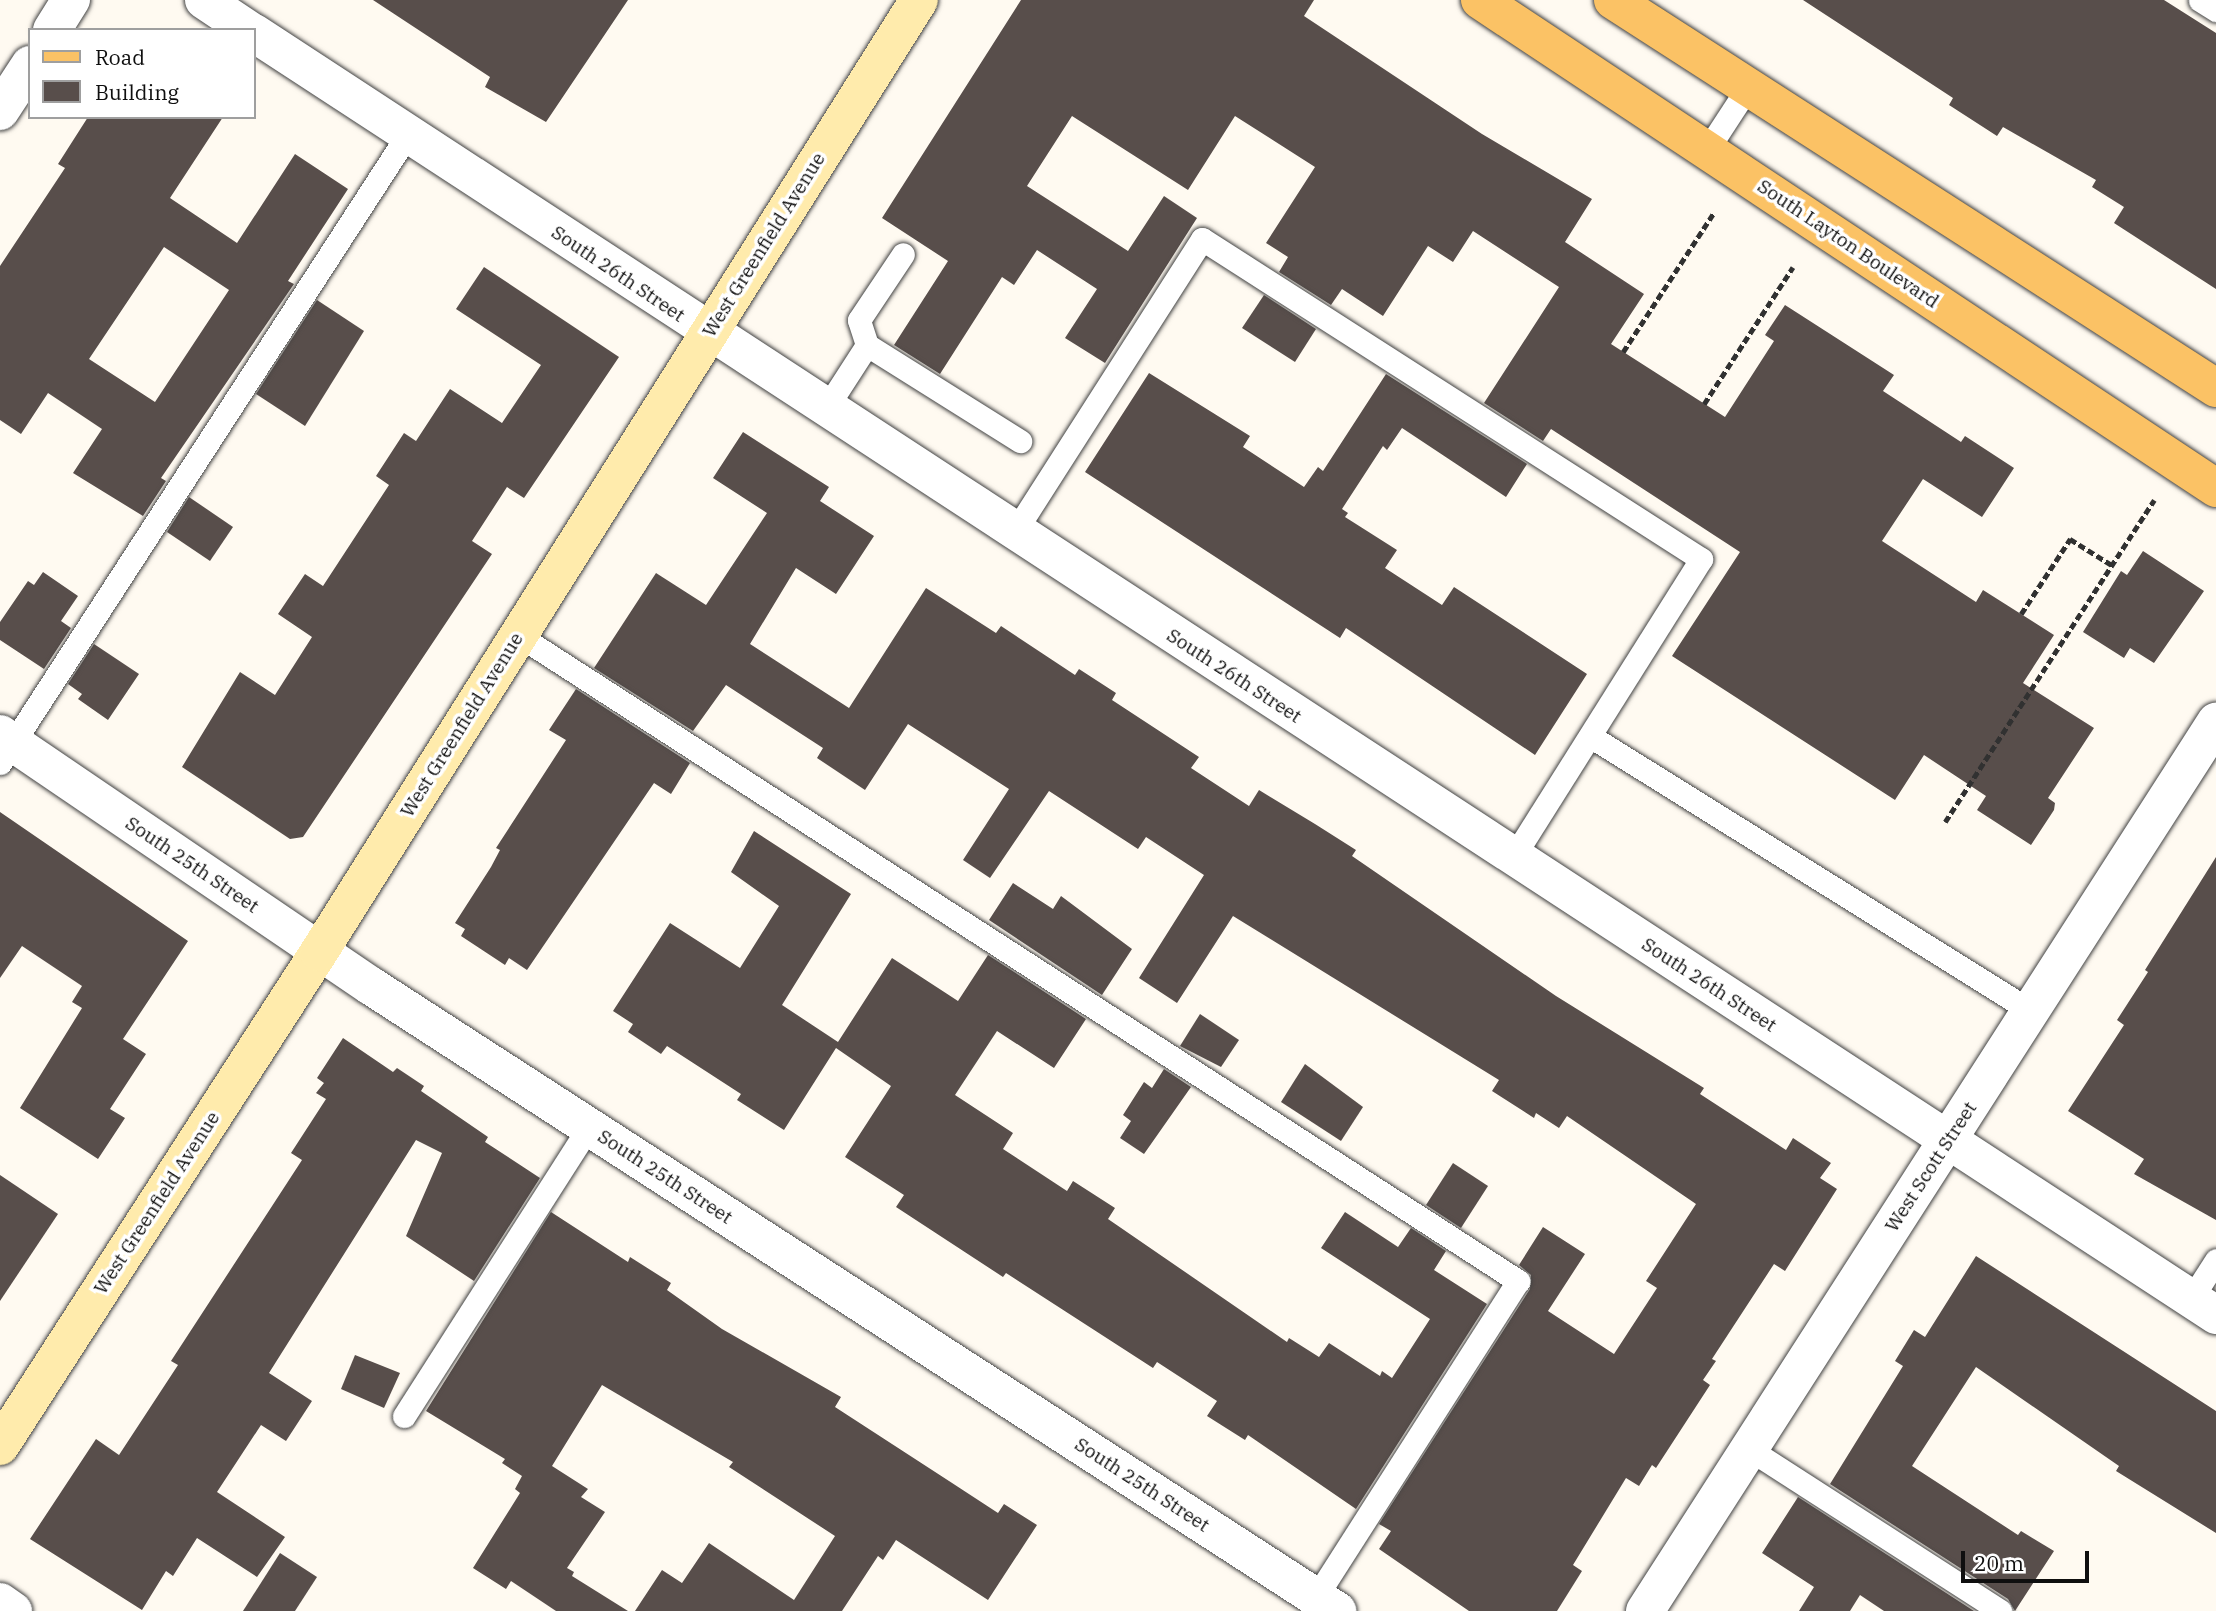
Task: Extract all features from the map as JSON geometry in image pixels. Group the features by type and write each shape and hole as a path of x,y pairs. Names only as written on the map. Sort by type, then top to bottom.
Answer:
{"main road":[{"name":"West Greenfield Avenue","path":"0,1446 319,952 919,0"},
{"name":"South Layton Boulevard","path":"1480,0 2216,488"},
{"path":"1614,0 2216,388"}],"street":[{"path":"53,28 71,0"},
{"path":"204,0 246,28"},
{"name":"South 26th Street","path":"256,34 708,334 2204,1307"},
{"path":"0,111 28,68"},
{"name":"West Scott Street","path":"1645,1611 2216,722"},
{"name":"South 25th Street","path":"4,747 588,1128 1327,1604"},
{"path":"0,1602 13,1611"}],"lane":[{"path":"2200,0 2216,10"},
{"path":"1707,150 1748,87"},
{"path":"4,747 408,134"},
{"path":"1014,533 1202,239 1701,559 1513,858"},
{"path":"903,254 859,320 867,345 1020,441"},
{"path":"825,410 867,345"},
{"path":"518,635 1518,1281 1327,1604"},
{"path":"1590,736 2031,1011"},
{"path":"404,1416 588,1128"},
{"path":"2204,1307 2216,1260"},
{"path":"1749,1449 2000,1611"}],"path":[{"path":"1623,352 1713,214"},
{"path":"1704,404 1793,267"},
{"path":"1945,822 2154,500"},
{"path":"2021,614 2070,539 2112,565"}],"building":[{"path":"373,0 628,0 546,122 485,87 490,77"},
{"path":"1021,0 1314,0 1304,16 1482,134 1592,199 1565,242 1644,294 1611,344 1725,417 1774,341 1765,335 1785,305 1894,375 1883,391 1961,442 1965,436 2014,468 1982,517 1923,479 1882,541 1976,602 1983,590 2054,635 2023,683 2094,728 2048,798 2055,803 2054,810 2031,845 1977,810 1986,796 1924,755 1895,800 1672,656 1740,552 1551,429 1543,441 1484,403 1559,287 1473,231 1453,262 1428,246 1383,316 1342,289 1331,305 1279,272 1288,257 1266,243 1315,167 1235,116 1188,190 1072,116 1027,186 1128,251 1164,196 1197,218 1105,363 1065,338 1097,289 1037,250 1014,285 1002,277 940,374 894,345 948,261 882,218"},
{"path":"1803,0 2164,0 2216,33 2216,289 2114,223 2124,207 2092,187 2096,180 2003,127 1997,136 1949,105 1953,98"},
{"path":"87,119 222,119 170,198 237,243 295,154 348,189 288,281 294,284 161,478 166,481 143,516 73,473 102,429 48,393 21,434 0,420 0,266 65,168 58,164","holes":["164,247 229,290 155,402 89,359"]},
{"path":"484,267 619,357 524,498 507,487 472,541 492,554 303,837 290,839 182,767 240,672 275,695 312,637 278,614 305,574 323,586 389,485 376,476 404,433 416,441 450,389 502,423 541,365 456,309"},
{"path":"1264,295 1316,329 1295,362 1242,328"},
{"path":"317,300 364,331 305,426 256,394"},
{"path":"1149,373 1250,436 1243,447 1304,487 1318,467 1323,471 1386,374 1527,464 1506,497 1402,428 1387,450 1383,446 1342,509 1348,513 1345,517 1397,550 1385,568 1442,605 1454,587 1587,674 1535,755 1346,628 1340,638 1085,472"},
{"path":"743,432 829,487 820,501 874,536 836,594 796,568 750,644 849,708 926,588 996,633 1001,626 1075,675 1079,669 1116,693 1112,700 1199,757 1191,768 1249,806 1259,790 1315,824 1356,850 1352,856 1556,996 1704,1088 1700,1094 1786,1150 1793,1138 1831,1163 1820,1178 1837,1189 1785,1271 1774,1264 1712,1359 1716,1361 1703,1380 1710,1385 1656,1468 1652,1465 1639,1486 1626,1478 1573,1565 1582,1571 1557,1611 1469,1611 1379,1549 1391,1531 1379,1524 1530,1289 1531,1275 1519,1265 1543,1227 1585,1254 1548,1311 1614,1354 1657,1288 1646,1281 1696,1204 1567,1116 1559,1128 1536,1113 1534,1118 1492,1091 1499,1080 1233,916 1177,1003 1139,978 1204,875 1146,837 1138,849 1049,791 990,878 963,860 1009,789 908,724 865,790 817,758 823,748 726,685 693,731 594,668 656,573 706,605 767,513 713,478"},
{"path":"189,497 233,527 210,561 167,532"},
{"path":"2143,551 2204,591 2154,663 2130,648 2124,658 2083,632 2121,571 2127,575"},
{"path":"43,572 78,596 61,621 71,628 44,669 0,640 0,622 28,581 34,585"},
{"path":"94,644 139,674 108,720 78,699 82,694 68,684"},
{"path":"576,689 690,763 671,794 654,783 527,970 509,958 505,965 461,936 465,929 455,923 491,867 500,850 496,848 566,740 549,730"},
{"path":"0,812 188,941 123,1039 146,1054 110,1109 125,1118 98,1159 20,1108 82,1008 72,1002 82,986 22,946 0,978"},
{"path":"754,831 851,894 782,1005 838,1042 892,958 958,1001 988,955 1086,1019 1054,1068 997,1031 955,1095 1013,1133 1003,1149 1067,1191 1073,1181 1115,1208 1108,1219 1287,1342 1289,1338 1319,1357 1329,1343 1380,1376 1382,1371 1392,1378 1430,1319 1321,1248 1345,1212 1398,1247 1411,1228 1446,1251 1434,1270 1487,1304 1356,1509 1248,1435 1245,1440 1207,1416 1217,1401 1157,1362 1153,1368 1006,1273 1003,1277 896,1207 904,1195 845,1157 891,1086 836,1048 784,1130 737,1100 741,1094 667,1046 661,1054 628,1032 633,1024 613,1011 670,923 740,968 779,906 731,872"},
{"path":"2216,857 2216,1220 2134,1174 2144,1159 2068,1111 2124,1025 2117,1020"},
{"path":"1013,883 1053,909 1061,896 1132,949 1102,995 989,920"},
{"path":"1200,1014 1239,1040 1221,1067 1180,1046"},
{"path":"343,1038 393,1072 397,1068 424,1086 421,1091 488,1137 485,1142 540,1178 474,1281 406,1236 442,1153 416,1140 269,1373 312,1401 286,1441 261,1425 217,1492 285,1537 257,1577 197,1538 173,1576 166,1571 142,1610 30,1539 96,1439 119,1455 178,1365 171,1361 302,1160 291,1153 326,1099 316,1093 324,1083 317,1078"},
{"path":"1305,1064 1363,1107 1341,1141 1281,1102"},
{"path":"1164,1069 1191,1087 1144,1154 1120,1138 1131,1121 1123,1115 1144,1082 1152,1088"},
{"path":"1453,1163 1488,1186 1461,1228 1426,1205"},
{"path":"0,1175 58,1214 0,1301"},
{"path":"551,1212 628,1262 630,1257 671,1283 667,1290 722,1329 841,1397 835,1407 998,1513 1004,1504 1037,1525 988,1600 896,1540 883,1560 878,1556 842,1611 635,1611 662,1570 682,1583 709,1543 794,1600 835,1536 729,1467 733,1462 602,1385 552,1466 588,1489 581,1497 605,1512 567,1568 574,1572 572,1576 628,1611 556,1611 511,1581 506,1589 473,1568 520,1493 515,1489 522,1476 502,1463 505,1459 426,1411"},
{"path":"1976,1256 2216,1411 2216,1533 2116,1471 2119,1466 1976,1367 1912,1466 2018,1535 2021,1531 2054,1551 2015,1611 2008,1599 1830,1484 1903,1366 1895,1361 1914,1330 1925,1337"},
{"path":"355,1355 400,1373 384,1408 341,1389"},
{"path":"1798,1497 1974,1611 1884,1611 1860,1595 1850,1611 1799,1611 1814,1587 1762,1553"},
{"path":"280,1553 317,1577 295,1611 243,1611"}]}
